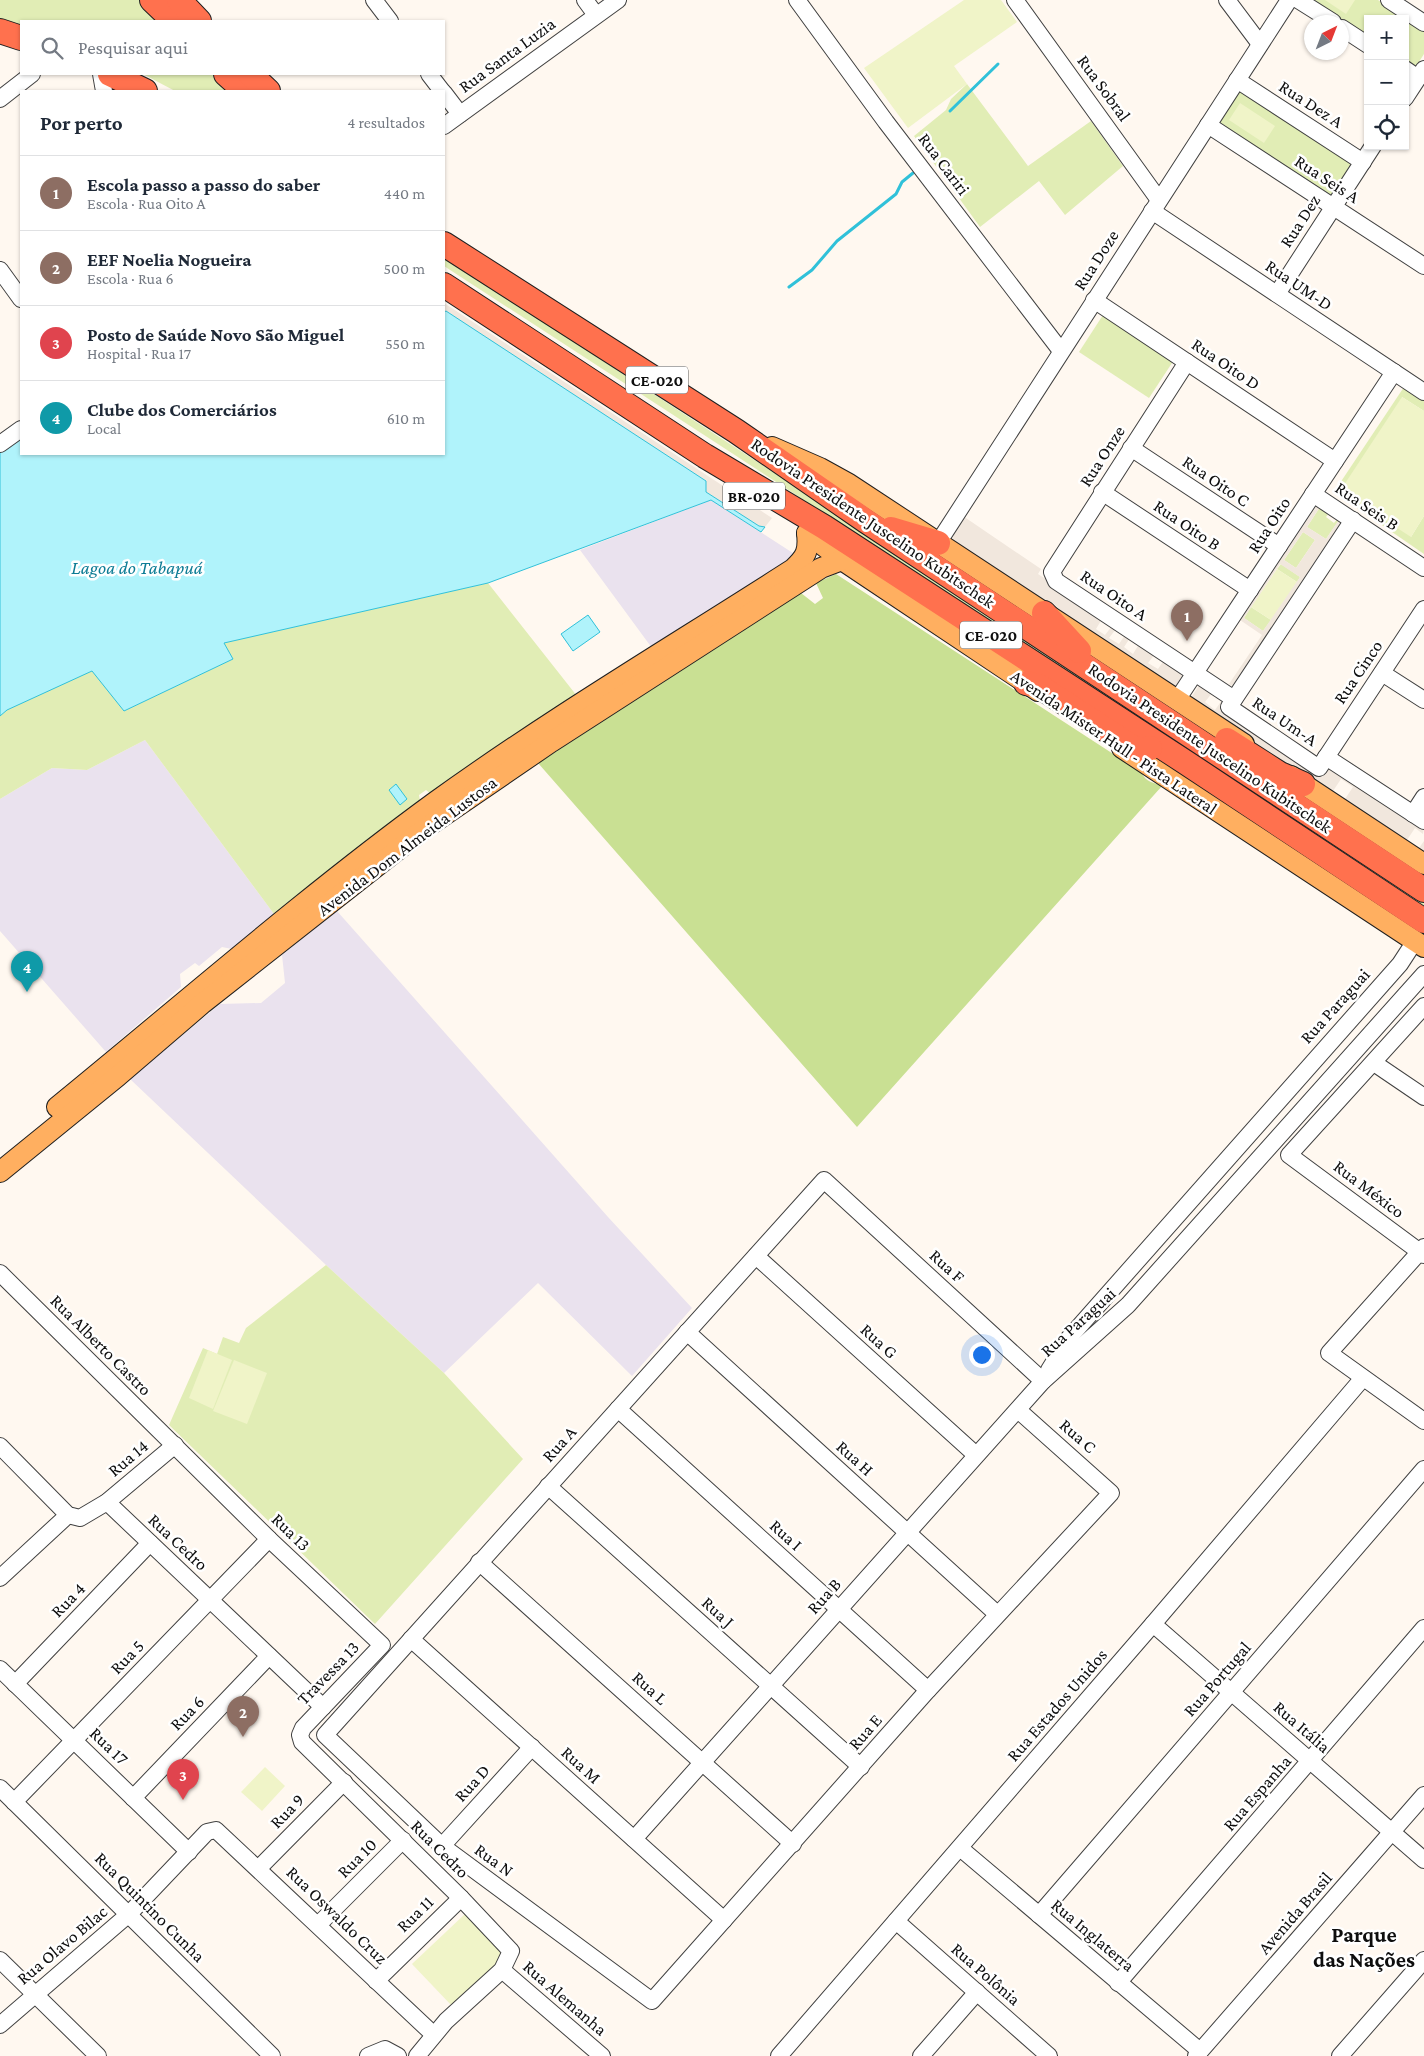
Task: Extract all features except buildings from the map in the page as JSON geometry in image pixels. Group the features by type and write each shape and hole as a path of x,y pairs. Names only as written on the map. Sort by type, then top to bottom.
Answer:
{"highway":[{"path":"152,0 173,20"},
{"path":"179,0 198,20"},
{"path":"0,30 20,38"},
{"path":"0,43 20,49"},
{"path":"112,75 143,90"},
{"path":"227,75 244,90"},
{"path":"251,75 267,90"},
{"name":"Rodovia Presidente Juscelino Kubitschek","path":"445,245 736,431 866,522 1100,674 1174,711 1199,740 1424,890"},
{"name":"Rodovia Presidente Juscelino Kubitschek","path":"445,285 705,456 824,526 1157,743 1421,937"},
{"name":"BR-020","path":"705,456 726,476 807,533"},
{"path":"866,522 938,543"},
{"path":"1044,613 1100,674"},
{"path":"1026,683 1039,686 1134,748 1146,750 1157,743 1174,711"},
{"path":"1185,762 1199,740 1210,734 1217,734 1280,774 1304,784"}],"main road":[{"path":"736,431 820,468 849,484 1044,613 1174,711 1304,784 1424,864"},
{"name":"Avenida Mister Hull - Pista Lateral","path":"807,533 842,560 1026,683 1421,937"},
{"name":"Avenida Dom Almeida Lustosa","path":"797,575 809,547 807,533"},
{"name":"Avenida Dom Almeida Lustosa","path":"0,1155 199,998 435,803 797,575 842,560"},
{"name":"Avenida Dom Almeida Lustosa","path":"0,1172 125,1071 199,998"}],"street":[{"path":"374,0 389,20"},
{"path":"585,0 596,15"},
{"name":"Rua Santa Luzia","path":"445,125 618,0"},
{"name":"Rua Cariri","path":"797,0 886,122 1061,351"},
{"name":"Rua Sobral","path":"1016,0 1156,205"},
{"path":"1227,0 1260,44"},
{"name":"Rua Doze","path":"938,543 1289,0"},
{"path":"1298,0 1321,15"},
{"path":"1389,0 1424,23"},
{"path":"1349,33 1364,42"},
{"path":"1409,89 1416,72"},
{"path":"0,99 31,75"},
{"path":"101,75 104,90"},
{"path":"430,75 441,90"},
{"name":"Rua Dez A","path":"1237,80 1363,162"},
{"path":"445,95 460,114"},
{"name":"Rua Seis A","path":"1208,125 1424,265"},
{"name":"Rua Dez","path":"1276,294 1371,150"},
{"name":"Rua UM-D","path":"1156,205 1276,294 1424,392"},
{"path":"0,270 20,298"},
{"name":"Rua Oito D","path":"1094,300 1335,461"},
{"name":"Rua Onze","path":"1052,572 1187,362"},
{"name":"Rua Oito","path":"1174,711 1195,673 1394,372"},
{"path":"0,444 20,431"},
{"name":"Rua Oito C","path":"1131,448 1279,546"},
{"name":"Rua Oito B","path":"1102,492 1250,590"},
{"name":"Rua Seis B","path":"1313,494 1424,568"},
{"path":"1234,699 1353,520"},
{"name":"Rua Oito A","path":"1052,572 1056,580 1234,699"},
{"name":"Rua Cinco","path":"1326,756 1424,609"},
{"path":"1382,672 1424,700"},
{"name":"Rua Um-A","path":"1234,699 1229,708 1318,768 1326,756 1419,817"},
{"path":"1419,817 1424,797"},
{"name":"Rua Paraguai","path":"1043,1381 1068,1338 1400,964 1421,937"},
{"name":"Rua Paraguai","path":"1043,1381 1128,1305 1424,974"},
{"path":"1424,1006 1374,1063 1424,1097"},
{"name":"Rua México","path":"1374,1063 1289,1155 1422,1251"},
{"name":"Rua F","path":"824,1180 1043,1381"},
{"name":"Rua A","path":"325,1735 824,1180"},
{"path":"1422,1251 1330,1353 1424,1421"},
{"name":"Rua G","path":"756,1256 976,1456"},
{"name":"Rua Alberto Castro","path":"0,1274 175,1445"},
{"name":"Rua H","path":"686,1332 997,1614"},
{"name":"Rua Estados Unidos","path":"779,2056 1153,1624 1362,1378"},
{"name":"Rua B","path":"634,1839 1043,1381"},
{"name":"Rua I","path":"618,1409 928,1690"},
{"name":"Rua C","path":"1018,1410 1111,1493"},
{"name":"Rua 14","path":"106,1502 175,1445"},
{"name":"Rua 13","path":"175,1445 268,1539 382,1645"},
{"path":"2,1452 68,1515 84,1517 106,1502"},
{"name":"Rua Portugal","path":"1039,1915 1424,1469"},
{"name":"Rua J","path":"548,1486 861,1767"},
{"name":"Rua E","path":"652,2001 928,1690 1111,1493"},
{"name":"Rua Cedro","path":"106,1502 324,1707"},
{"path":"0,1578 68,1515"},
{"name":"Rua 5","path":"14,1802 268,1539"},
{"name":"Rua 4","path":"15,1684 150,1543"},
{"name":"Rua L","path":"480,1562 793,1844"},
{"name":"Rua Itália","path":"1153,1624 1424,1860"},
{"name":"Rua Espanha","path":"1118,1983 1424,1628"},
{"name":"Rua M","path":"411,1639 724,1920"},
{"name":"Travessa 13","path":"303,1728 382,1645"},
{"name":"Rua 6","path":"133,1798 269,1656"},
{"name":"Rua 17","path":"0,1669 189,1852"},
{"name":"Rua Cedro","path":"303,1728 300,1735 302,1742 509,1946 511,1951 506,1964"},
{"name":"Rua N","path":"325,1735 442,1846 652,2001"},
{"name":"Rua D","path":"442,1846 532,1747"},
{"name":"Rua 9","path":"259,1868 344,1782"},
{"name":"Rua Quintino Cunha","path":"0,1788 272,2056"},
{"name":"Avenida Brasil","path":"1198,2054 1424,1795"},
{"name":"Rua Oswaldo Cruz","path":"211,1830 216,1830 259,1868 433,2034"},
{"name":"Rua Olavo Bilac","path":"0,2025 34,1993 129,1914 211,1830"},
{"name":"Rua 10","path":"319,1924 403,1840"},
{"name":"Rua Inglaterra","path":"960,1848 1198,2054"},
{"name":"Rua 11","path":"376,1981 461,1898"},
{"name":"Rua Polônia","path":"896,1921 1049,2056"},
{"path":"0,1960 98,2056"},
{"path":"1340,2056 1424,1960"},
{"path":"417,2056 433,2034 506,1964"},
{"name":"Rua Alemanha","path":"506,1964 602,2056"},
{"path":"921,2056 977,1992"},
{"path":"368,2056 385,2049 398,2056"}],"shaded area":[{"path":"445,304 772,518 765,527 759,526 706,492 706,481 445,311"},
{"path":"711,500 796,555 695,620 688,622 652,648 580,550"},
{"path":"1320,501 1346,519 1234,687 1229,684 1262,635 1240,620","holes":["1320,507 1339,520 1326,539 1307,527","1303,532 1315,540 1296,568 1284,560","1280,564 1300,577 1263,631 1244,618"]},
{"path":"960,514 1041,569 1038,574 1186,672 1173,691 955,544 953,539 955,523","holes":["1102,619 1112,626 1105,635 1096,629","1116,629 1125,635 1119,644 1109,638","1130,638 1139,644 1133,654 1124,647","1155,654 1164,660 1158,669 1148,663"]},
{"path":"1201,682 1226,699 1221,708 1318,773 1325,763 1424,828 1423,834 1415,828 1407,840 1419,848 1424,841 1424,858 1189,701","holes":["1212,693 1222,700 1215,710 1205,702","1341,779 1353,787 1345,799 1333,791"]},
{"path":"145,740 274,914 232,949 222,947 199,966 195,963 180,974 181,987 106,1052 0,931 0,799 52,768 87,770"},
{"path":"337,911 608,1217 692,1308 632,1376 538,1283 444,1373 326,1265 130,1079 220,1004 261,1003 285,983 282,955"}],"green space":[{"path":"0,0 144,0 164,20 20,20 20,31 0,23"},
{"path":"964,0 1001,0 1017,22 954,66 967,84 908,128 864,68"},
{"path":"1308,0 1378,0 1402,15 1364,15 1364,37 1349,27 1349,15 1330,15"},
{"path":"1325,0 1355,0 1346,14"},
{"path":"1409,20 1424,29 1424,54 1415,68 1409,66"},
{"path":"145,75 219,75 234,90 173,90"},
{"path":"967,84 1028,166 1091,121 1123,166 1065,215 1039,181 980,227 914,136 946,110 951,99"},
{"path":"1237,92 1240,92 1351,163 1352,167 1332,197 1218,126 1217,121"},
{"path":"1240,103 1275,126 1264,143 1229,120"},
{"path":"445,258 1149,718 1156,729 445,267"},
{"path":"1103,315 1172,360 1172,363 1149,398 1079,352"},
{"path":"1404,387 1424,400 1424,411 1402,397 1411,537 1424,516 1424,554 1334,492"},
{"path":"1402,397 1424,411 1424,516 1411,537 1340,491"},
{"path":"1320,507 1329,513 1326,517 1334,523 1338,518 1339,520 1326,539 1307,527"},
{"path":"1303,532 1315,540 1296,568 1284,560"},
{"path":"1281,564 1300,577 1297,582 1277,569"},
{"path":"1277,569 1297,582 1271,620 1251,607"},
{"path":"836,574 1141,772 1148,780 1162,786 857,1127 538,763 801,593 815,604 823,598 816,583"},
{"path":"488,583 577,696 431,794 426,790 419,795 420,801 274,914 145,740 87,770 52,768 0,799 0,716 7,710 92,670 124,711 233,659 223,643"},
{"path":"1251,607 1271,620 1263,631 1244,618"},
{"path":"1199,754 1424,901 1424,911 1197,757"},
{"path":"326,1265 444,1373 523,1459 375,1624 169,1425 203,1348 217,1354 223,1337 239,1343 246,1328"},
{"path":"208,1350 232,1360 213,1409 189,1398"},
{"path":"234,1360 267,1373 247,1424 213,1411"},
{"path":"265,1767 285,1786 262,1811 241,1792"},
{"path":"465,1914 505,1956 452,2006 412,1964"}],"water":[{"name":"Lagoa do Tabapuá","path":"445,312 706,481 706,492 759,526 765,527 761,532 711,500 488,583 224,643 233,659 124,711 92,671 7,710 0,716 0,451 20,439 20,455 445,455"},
{"path":"588,615 600,632 573,651 561,634"},
{"path":"396,784 407,799 400,805 389,790"}],"waterway":[{"path":"950,111 998,64"},
{"path":"789,287 812,270 837,241 896,194 902,182 913,173"}],"place":[{"name":"Escola passo a passo do saber","path":"1187,641"},
{"name":"Clube dos Comerciários","path":"27,992"},
{"name":"EEF Noelia Nogueira","path":"243,1737"},
{"name":"Posto de Saúde Novo São Miguel","path":"183,1800"}],"district":[{"name":"Parque das Nações","path":"1364,1946"}]}
